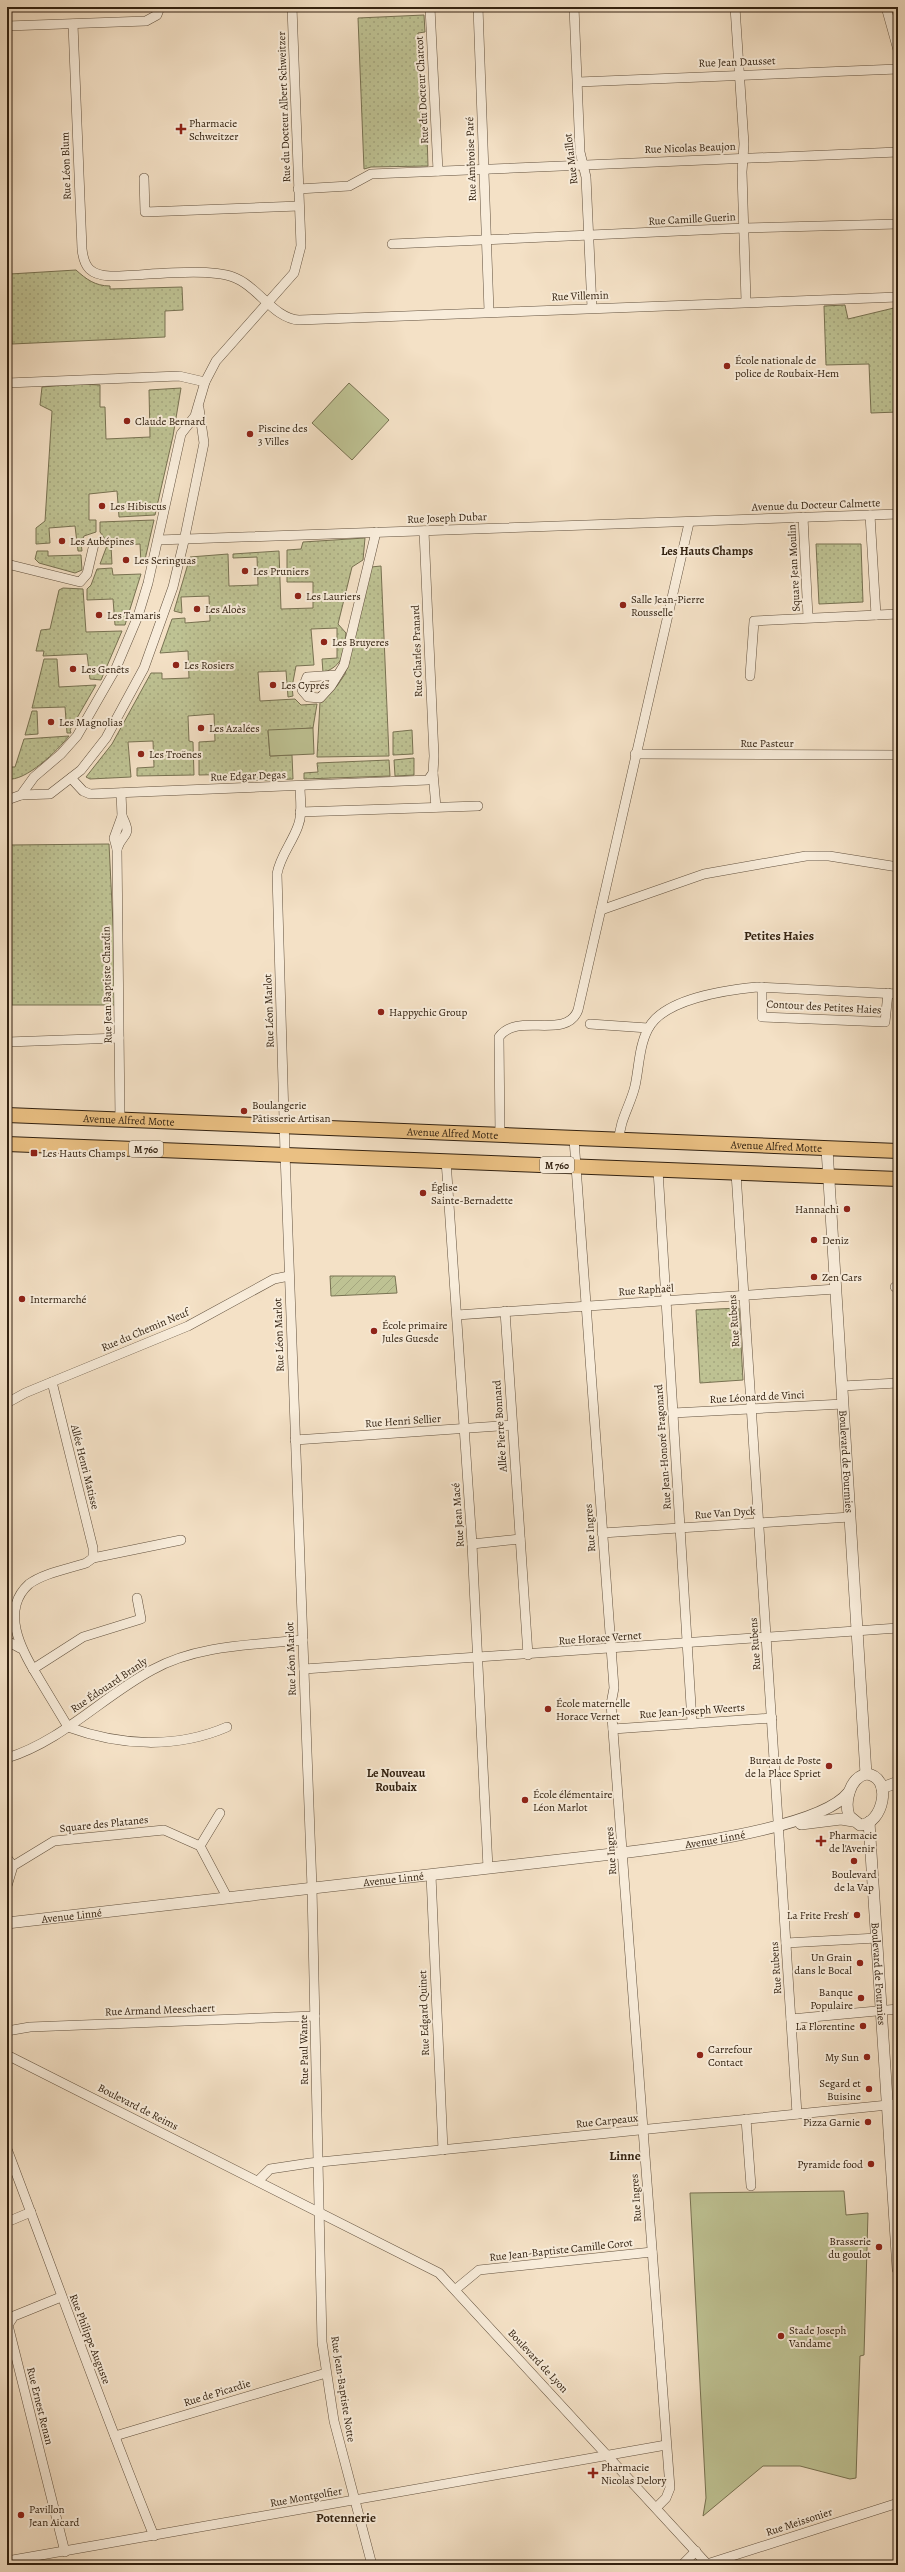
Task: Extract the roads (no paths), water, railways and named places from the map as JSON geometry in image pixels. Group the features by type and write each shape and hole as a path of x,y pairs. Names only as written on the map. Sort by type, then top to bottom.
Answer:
{"main road":[{"name":"Avenue Alfred Motte","path":"7,1115 284,1128 898,1151"},
{"name":"M 760","path":"7,1144 446,1160 898,1180"}],"street":[{"path":"7,26 128,22 153,19 160,7"},
{"name":"Rue du Docteur Albert Schweitzer","path":"199,407 205,382 222,352 288,281 298,265 301,246 292,7"},
{"name":"Rue du Docteur Charcot","path":"430,7 438,171"},
{"name":"Rue Ambroise Paré","path":"478,7 489,311"},
{"name":"Rue Maillot","path":"574,7 580,152 584,165 592,308"},
{"path":"736,7 743,158 746,301"},
{"path":"886,7 898,50"},
{"name":"Rue Léon Blum","path":"72,24 83,260 87,268 94,274 123,276 224,274 245,283 268,302"},
{"name":"Rue Jean Dausset","path":"578,82 739,74 898,69"},
{"name":"Rue Nicolas Beaujon","path":"484,169 898,152"},
{"path":"298,189 349,186 371,174 484,169"},
{"path":"144,178 145,212 299,206"},
{"name":"Rue Camille Guerin","path":"392,244 744,228 898,224"},
{"name":"Rue Villemin","path":"268,302 284,316 299,320 746,301 898,297"},
{"path":"7,383 179,376 205,382"},
{"path":"21,795 35,776 61,754 77,736 106,687 138,616 158,540 180,439 199,407"},
{"path":"7,800 21,795 48,795 71,778 85,765 106,738 144,668 173,587 184,541 204,443 199,407"},
{"name":"Avenue du Docteur Calmette","path":"735,520 898,514"},
{"path":"870,515 876,615"},
{"name":"Square Jean Moulin","path":"803,518 808,617"},
{"name":"Rue Joseph Dubar","path":"158,540 184,541 376,532 689,523 735,520"},
{"path":"500,1136 498,1040 502,1033 512,1026 564,1024 576,1015 602,910 635,754 689,523"},
{"name":"Rue Charles Pranard","path":"424,531 432,774 436,807"},
{"path":"337,675 345,661 376,532"},
{"path":"7,564 74,582 83,581 89,570 94,544"},
{"name":"Square Jean Moulin","path":"750,676 754,621 808,617 898,614"},
{"name":"Rue Pasteur","path":"635,754 898,755"},
{"name":"Rue Edgar Degas","path":"71,778 86,794 422,782 432,774"},
{"name":"Rue Léon Marlot","path":"300,786 300,812 298,826 282,858 277,874 289,1276 312,1888"},
{"name":"Rue Jean Baptiste Chardin","path":"120,1120 117,849 114,838 122,816 121,793"},
{"path":"300,812 478,806"},
{"path":"602,910 704,874 806,856 829,856 898,867"},
{"name":"Contour des Petites Haies","path":"762,987 762,1017 885,1022 888,993"},
{"name":"Contour des Petites Haies","path":"619,1141 620,1130 635,1087 648,1028 661,1013 674,1006 738,990 762,987 898,994"},
{"path":"590,1024 648,1028"},
{"path":"7,1042 120,1038"},
{"name":"Rue Ingres","path":"574,1139 574,1166 611,1649 613,1729 670,2488 666,2498 656,2508"},
{"name":"Boulevard de Fourmies","path":"827,1149 866,1774"},
{"name":"Rue Jean Macé","path":"446,1160 472,1544 488,1868"},
{"name":"Rue Jean-Honoré Fragonard","path":"658,1170 692,1722"},
{"name":"Rue Rubens","path":"736,1173 797,2114"},
{"name":"Rue du Chemin Neuf","path":"7,1403 52,1382 184,1328 274,1279 289,1276"},
{"name":"Rue Raphaël","path":"457,1315 836,1289"},
{"name":"Allée Pierre Bonnard","path":"505,1311 528,1654"},
{"name":"Allée Henri Matisse","path":"52,1382 93,1548 93,1558"},
{"path":"842,1386 898,1383"},
{"name":"Rue Léonard de Vinci","path":"673,1414 843,1404"},
{"name":"Rue Henri Sellier","path":"295,1440 512,1425"},
{"name":"Rue Van Dyck","path":"602,1533 850,1517"},
{"path":"472,1544 520,1539"},
{"path":"181,1540 93,1558 86,1563 30,1583 19,1594 12,1614 14,1633 20,1648 68,1727 88,1733 149,1744 198,1738 227,1727"},
{"path":"32,1668 83,1637 141,1620 137,1598"},
{"name":"Rue Horace Vernet","path":"304,1669 898,1628"},
{"name":"Rue Édouard Branly","path":"7,1758 37,1746 68,1727 136,1679 172,1660 209,1650 302,1640"},
{"path":"7,1641 20,1648"},
{"name":"Rue Jean-Joseph Weerts","path":"613,1729 692,1722 772,1718"},
{"path":"866,1774 878,1778 882,1788 880,1805 869,1822 860,1825 853,1821 848,1810 850,1792 856,1779 866,1774"},
{"path":"882,1788 898,1782"},
{"name":"Avenue Linné","path":"779,1826 831,1808 850,1792"},
{"path":"220,1813 200,1846 227,1897"},
{"name":"Avenue Linné","path":"7,1923 623,1853 779,1826 841,1819 853,1821"},
{"name":"Boulevard de Fourmies","path":"869,1822 881,2011 893,2104 898,2269"},
{"name":"Square des Platanes","path":"13,1866 54,1841 86,1836 164,1830 200,1846"},
{"path":"7,1858 13,1866 7,1886"},
{"name":"Rue Edgard Quinet","path":"431,1875 443,2150"},
{"name":"Rue Paul Wante","path":"312,1888 320,2212"},
{"path":"786,1943 877,1938"},
{"path":"791,2019 898,2009"},
{"name":"Rue Armand Meeschaert","path":"7,2031 30,2027 315,2016"},
{"name":"Boulevard de Reims","path":"7,2055 320,2212"},
{"name":"Rue Carpeaux","path":"319,2162 893,2104"},
{"path":"746,2119 751,2186"},
{"name":"Rue Philippe Auguste","path":"7,2149 46,2248 61,2298 154,2536"},
{"path":"258,2181 270,2169 319,2162"},
{"path":"7,2222 31,2212"},
{"name":"Boulevard de Lyon","path":"320,2212 431,2267 456,2289 708,2564"},
{"name":"Rue Jean-Baptiste Notte","path":"320,2212 322,2342 326,2373 336,2432 372,2565"},
{"name":"Rue Jean-Baptiste Camille Corot","path":"456,2289 479,2270 652,2252"},
{"name":"Rue Ernest Renan","path":"61,2298 14,2316 8,2325 65,2552"},
{"name":"Rue de Picardie","path":"115,2436 326,2373"},
{"name":"Rue Montgolfier","path":"7,2561 355,2501 666,2445"},
{"name":"Rue Meissonier","path":"708,2564 898,2503"},
{"path":"672,2565 682,2564 696,2551"}],"place":[{"name":"Pharmacie Schweitzer","path":"181,129"},
{"name":"École nationale de police de Roubaix-Hem","path":"727,366"},
{"name":"Claude Bernard","path":"127,421"},
{"name":"Piscine des 3 Villes","path":"250,434"},
{"name":"Les Hibiscus","path":"102,506"},
{"name":"Les Aubépines","path":"62,541"},
{"name":"Les Seringuas","path":"126,560"},
{"name":"Les Pruniers","path":"245,571"},
{"name":"Les Lauriers","path":"298,596"},
{"name":"Salle Jean-Pierre Rousselle","path":"623,605"},
{"name":"Les Aloès","path":"197,609"},
{"name":"Les Tamaris","path":"99,615"},
{"name":"Les Bruyeres","path":"324,642"},
{"name":"Les Rosiers","path":"176,665"},
{"name":"Les Genêts","path":"73,669"},
{"name":"Les Cyprés","path":"273,685"},
{"name":"Les Magnolias","path":"51,722"},
{"name":"Les Azalées","path":"201,728"},
{"name":"Les Troënes","path":"141,754"},
{"name":"Happychic Group","path":"381,1012"},
{"name":"Boulangerie Pâtisserie Artisan","path":"244,1111"},
{"name":"Les Hauts Champs","path":"34,1153"},
{"name":"Église Sainte-Bernadette","path":"423,1193"},
{"name":"Hannachi","path":"847,1209"},
{"name":"Deniz","path":"814,1240"},
{"name":"Zen Cars","path":"814,1277"},
{"name":"Intermarché","path":"22,1299"},
{"name":"École primaire Jules Guesde","path":"374,1331"},
{"name":"École maternelle Horace Vernet","path":"548,1709"},
{"name":"Bureau de Poste de la Place Spriet","path":"829,1766"},
{"name":"École élémentaire Léon Marlot","path":"525,1800"},
{"name":"Pharmacie de l'Avenir","path":"821,1841"},
{"name":"Boulevard de la Vap","path":"854,1861"},
{"name":"La Frite Fresh'","path":"857,1915"},
{"name":"Un Grain dans le Bocal","path":"860,1963"},
{"name":"Banque Populaire","path":"861,1998"},
{"name":"La Florentine","path":"863,2026"},
{"name":"Carrefour Contact","path":"700,2055"},
{"name":"My Sun","path":"867,2057"},
{"name":"Segard et Buisine","path":"869,2089"},
{"name":"Pizza Garnie","path":"868,2122"},
{"name":"Pyramide food","path":"871,2164"},
{"name":"Brasserie du goulot","path":"879,2247"},
{"name":"Stade Joseph Vandame","path":"781,2336"},
{"name":"Pharmacie Nicolas Delory","path":"593,2473"},
{"name":"Pavillon Jean Aicard","path":"21,2515"}],"district":[{"name":"Les Hauts Champs","path":"707,551"},
{"name":"Petites Haies","path":"779,935"},
{"name":"Le Nouveau Roubaix","path":"396,1780"},
{"name":"Linne","path":"625,2155"},
{"name":"Potennerie","path":"346,2517"}]}
